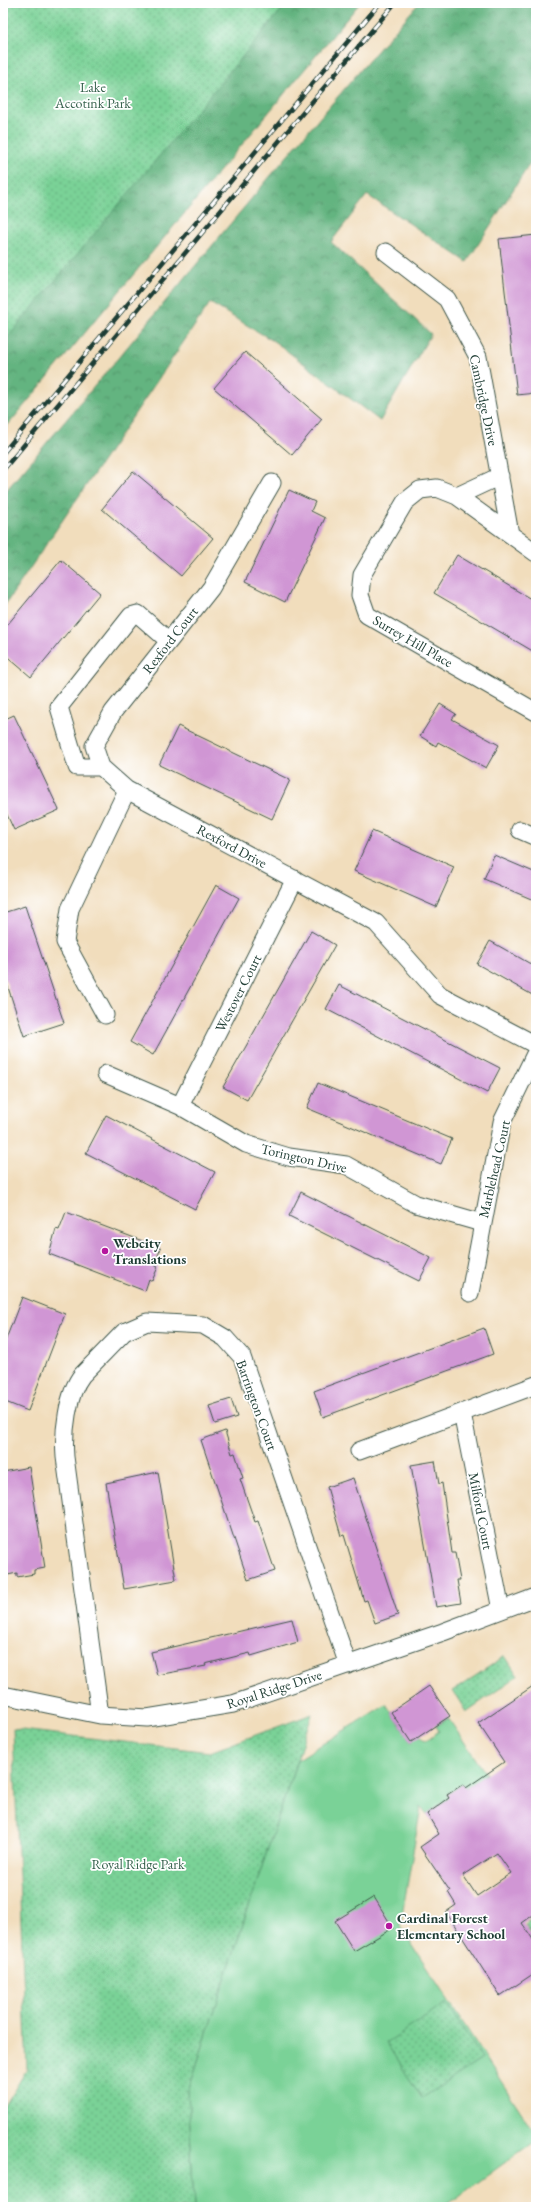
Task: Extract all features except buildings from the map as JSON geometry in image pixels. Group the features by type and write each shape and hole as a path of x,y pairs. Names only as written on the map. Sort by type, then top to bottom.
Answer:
{"street":[{"name":"Cambridge Drive","path":"386,252 447,299 478,357 510,534"},
{"path":"457,496 500,476"},
{"name":"Rexford Court","path":"101,767 94,746 113,712 211,588 272,483"},
{"name":"Surrey Hill Place","path":"536,553 457,496 437,488 420,490 405,502 362,575 360,595 367,615 536,712"},
{"path":"105,1015 65,942 70,909 127,790 101,767 77,767 59,707 132,616 138,614 169,641"},
{"name":"Rexford Drive","path":"127,790 295,879 376,924 440,995 536,1046"},
{"path":"520,830 536,837"},
{"name":"Westover Court","path":"180,1106 295,879"},
{"name":"Marblehead Court","path":"470,1293 502,1122 536,1052"},
{"name":"Torington Drive","path":"106,1074 180,1106 246,1144 289,1157 346,1165 416,1204 482,1223"},
{"name":"Barrington Court","path":"100,1715 64,1457 66,1419 77,1382 82,1375 124,1332 148,1322 203,1325 225,1338 242,1358 348,1665"},
{"path":"359,1451 536,1385"},
{"name":"Milford Court","path":"462,1412 501,1610"},
{"name":"Royal Ridge Drive","path":"3,1695 100,1715 147,1718 233,1704 348,1665 536,1597"}],"green space":[{"name":"Lake Accotink Park","path":"3,3 360,3 3,431"},
{"name":"Lake Accotink Park","path":"3,3 287,3 3,343"},
{"path":"419,3 536,3 536,154 467,262 367,195 331,242 431,334 380,421 275,342 210,303 3,608 3,494 314,125"},
{"path":"505,1656 518,1676 466,1712 453,1691"},
{"name":"Cardinal Forest Elementary School","path":"386,1704 411,1742 420,1735 425,1741 439,1731 436,1726 448,1718 486,1774 466,1788 463,1784 447,1794 449,1798 427,1814 421,1807 400,1926 536,2135 536,2140 444,2207 194,2207 188,2091 297,1760"},
{"name":"Royal Ridge Park","path":"312,1714 188,2091 194,2207 3,2207 3,2109 27,2069 13,1729 210,1752"},
{"path":"536,1917 536,1942 524,1924"},
{"path":"447,2003 482,2059 422,2098 386,2043"}],"railway":[{"path":"3,453 380,3"},
{"path":"3,470 395,3"}],"place":[{"name":"Webcity Translations","path":"105,1251"},
{"name":"Cardinal Forest Elementary School","path":"389,1926"}]}
